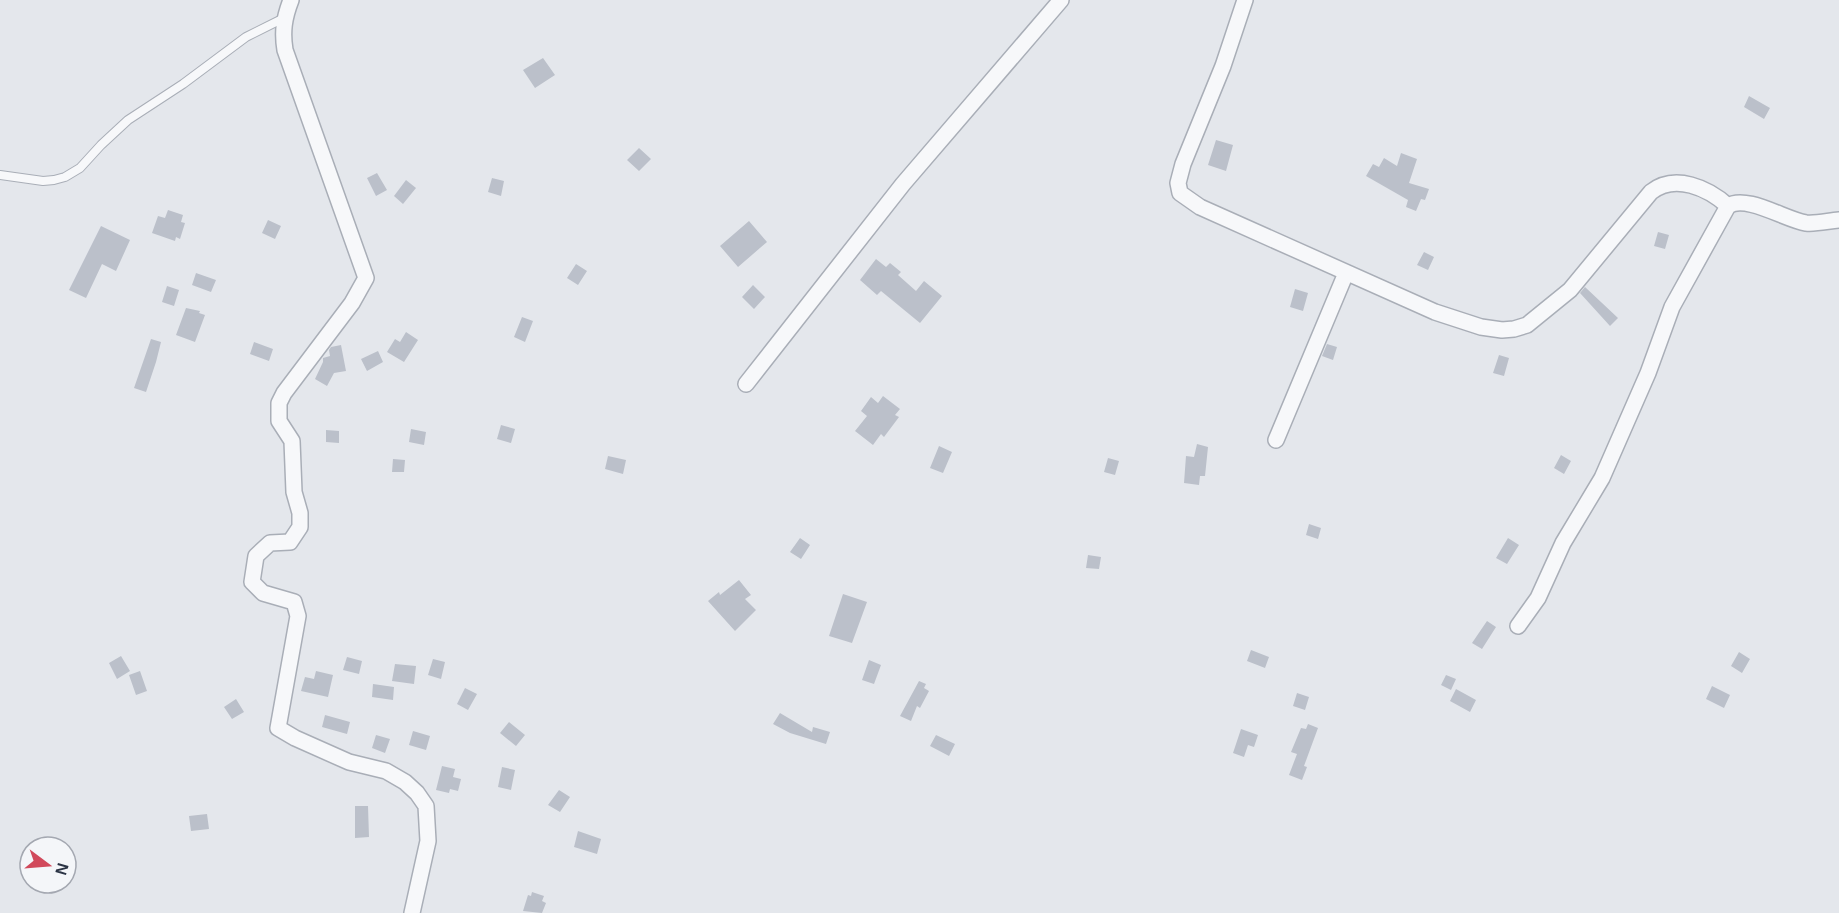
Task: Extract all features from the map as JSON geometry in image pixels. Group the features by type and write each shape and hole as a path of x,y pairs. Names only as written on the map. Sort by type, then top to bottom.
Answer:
{"street":[{"path":"291,0 284,18 285,50 366,278 352,303 284,393 279,403 279,422 292,441 294,492 300,513 300,526 290,542 270,543 256,556 252,582 263,593 294,602 298,616 278,728 350,762 386,771 405,782 426,806 428,841 412,913"},
{"path":"746,384 903,184 1061,0"},
{"path":"1245,0 1223,66 1182,170 1178,183 1180,193 1200,207 1346,273 1461,321 1481,327 1514,329 1527,325 1570,290 1658,186 1665,183 1682,183 1713,195 1728,206"},
{"path":"1518,626 1538,598 1563,543 1602,478 1648,373 1672,307 1728,206 1734,203 1747,204 1806,223 1839,220"},
{"path":"1276,440 1346,273"}],"lane":[{"path":"0,175 42,181 65,177 80,168 100,145 128,120 183,84 246,37 284,18"}],"building":[{"path":"543,58 555,75 535,88 523,70"},
{"path":"1749,96 1770,108 1764,119 1744,107"},
{"path":"1216,140 1233,145 1226,171 1208,165"},
{"path":"639,148 651,159 639,171 627,160"},
{"path":"1401,153 1417,159 1409,183 1429,189 1425,200 1421,199 1416,211 1406,207 1408,200 1366,176 1373,164 1379,167 1384,158 1397,166"},
{"path":"377,173 387,190 376,196 367,178"},
{"path":"492,178 504,181 501,196 488,192"},
{"path":"406,180 416,188 403,204 394,196"},
{"path":"168,210 183,215 181,222 185,223 180,239 176,237 175,241 152,233 158,216 165,218"},
{"path":"268,220 281,226 275,239 262,233"},
{"path":"749,221 767,242 738,267 720,246"},
{"path":"101,226 130,240 116,271 102,264 86,298 69,290"},
{"path":"1658,232 1669,235 1665,249 1654,246"},
{"path":"1424,252 1434,257 1428,270 1417,265"},
{"path":"876,259 886,267 890,263 901,272 898,275 916,291 924,281 942,296 920,323 881,291 877,295 860,280"},
{"path":"576,264 587,271 578,285 567,278"},
{"path":"196,273 216,280 211,292 192,285"},
{"path":"753,285 765,297 754,309 742,297"},
{"path":"167,286 179,290 174,306 162,302"},
{"path":"1585,287 1618,318 1610,326 1580,293"},
{"path":"1295,289 1308,293 1303,311 1290,307"},
{"path":"186,308 200,311 199,313 205,315 195,342 176,335"},
{"path":"522,317 533,321 525,342 514,337"},
{"path":"406,332 418,340 404,362 387,352 395,339 400,342"},
{"path":"151,339 161,342 146,392 134,388"},
{"path":"254,342 273,349 269,361 250,354"},
{"path":"1327,344 1337,347 1333,360 1322,356"},
{"path":"341,345 346,371 334,373 327,386 315,379 323,358 330,356 331,347"},
{"path":"378,351 383,362 367,371 361,359"},
{"path":"1499,355 1509,358 1504,376 1493,373"},
{"path":"883,396 900,409 895,415 899,417 884,437 881,434 873,445 855,431 867,416 861,411 871,397 878,403"},
{"path":"501,425 515,429 511,443 497,439"},
{"path":"411,429 426,432 424,445 409,442"},
{"path":"326,430 339,431 339,443 326,442"},
{"path":"1197,444 1208,447 1205,476 1200,476 1199,485 1184,483 1186,456 1194,457"},
{"path":"939,446 952,452 943,473 930,468"},
{"path":"1561,455 1571,461 1564,474 1554,468"},
{"path":"608,456 626,460 623,474 605,469"},
{"path":"1108,458 1119,461 1115,475 1104,472"},
{"path":"393,459 405,460 404,472 392,472"},
{"path":"1309,524 1321,528 1318,539 1306,535"},
{"path":"800,538 810,545 801,559 790,552"},
{"path":"1508,538 1519,545 1507,564 1496,558"},
{"path":"1088,555 1101,557 1099,569 1086,568"},
{"path":"739,580 751,595 745,599 756,610 735,631 708,601"},
{"path":"843,594 867,602 852,643 829,636"},
{"path":"1487,621 1496,627 1482,649 1472,643"},
{"path":"1251,650 1269,657 1265,668 1247,661"},
{"path":"1739,652 1750,659 1742,673 1731,666"},
{"path":"121,656 130,671 117,679 109,663"},
{"path":"347,657 362,661 359,674 343,670"},
{"path":"433,659 445,662 441,679 428,675"},
{"path":"869,660 881,665 874,684 862,680"},
{"path":"395,664 416,666 414,684 392,681"},
{"path":"140,671 147,691 136,695 129,675"},
{"path":"316,671 333,675 328,697 301,691 305,677 314,679"},
{"path":"1446,675 1456,679 1451,690 1441,685"},
{"path":"919,681 926,684 924,688 929,691 920,708 917,706 911,721 900,716"},
{"path":"373,684 394,687 393,700 372,697"},
{"path":"1712,686 1730,695 1724,708 1706,699"},
{"path":"465,688 477,694 468,710 457,704"},
{"path":"1456,689 1476,700 1470,712 1450,701"},
{"path":"1297,693 1309,697 1305,710 1293,706"},
{"path":"236,699 244,712 232,719 224,707"},
{"path":"780,713 812,732 813,727 830,732 826,744 790,733 773,724"},
{"path":"325,715 350,722 347,734 322,727"},
{"path":"509,722 525,735 516,746 500,733"},
{"path":"1308,724 1318,728 1304,766 1307,767 1302,780 1289,775 1297,754 1291,752 1301,728 1306,729"},
{"path":"1241,729 1258,735 1254,747 1248,745 1244,757 1233,753"},
{"path":"413,731 430,736 426,750 409,745"},
{"path":"376,735 390,739 385,753 372,748"},
{"path":"936,735 955,744 949,756 930,746"},
{"path":"442,766 455,769 453,777 461,779 458,791 450,789 449,793 436,790"},
{"path":"502,767 515,770 511,790 498,787"},
{"path":"559,790 570,797 560,812 548,805"},
{"path":"355,806 368,806 369,837 355,838"},
{"path":"207,814 209,829 191,831 189,816"},
{"path":"578,831 601,839 597,854 574,847"},
{"path":"532,892 544,896 542,901 546,903 542,913 523,911 528,895 531,896"}]}
